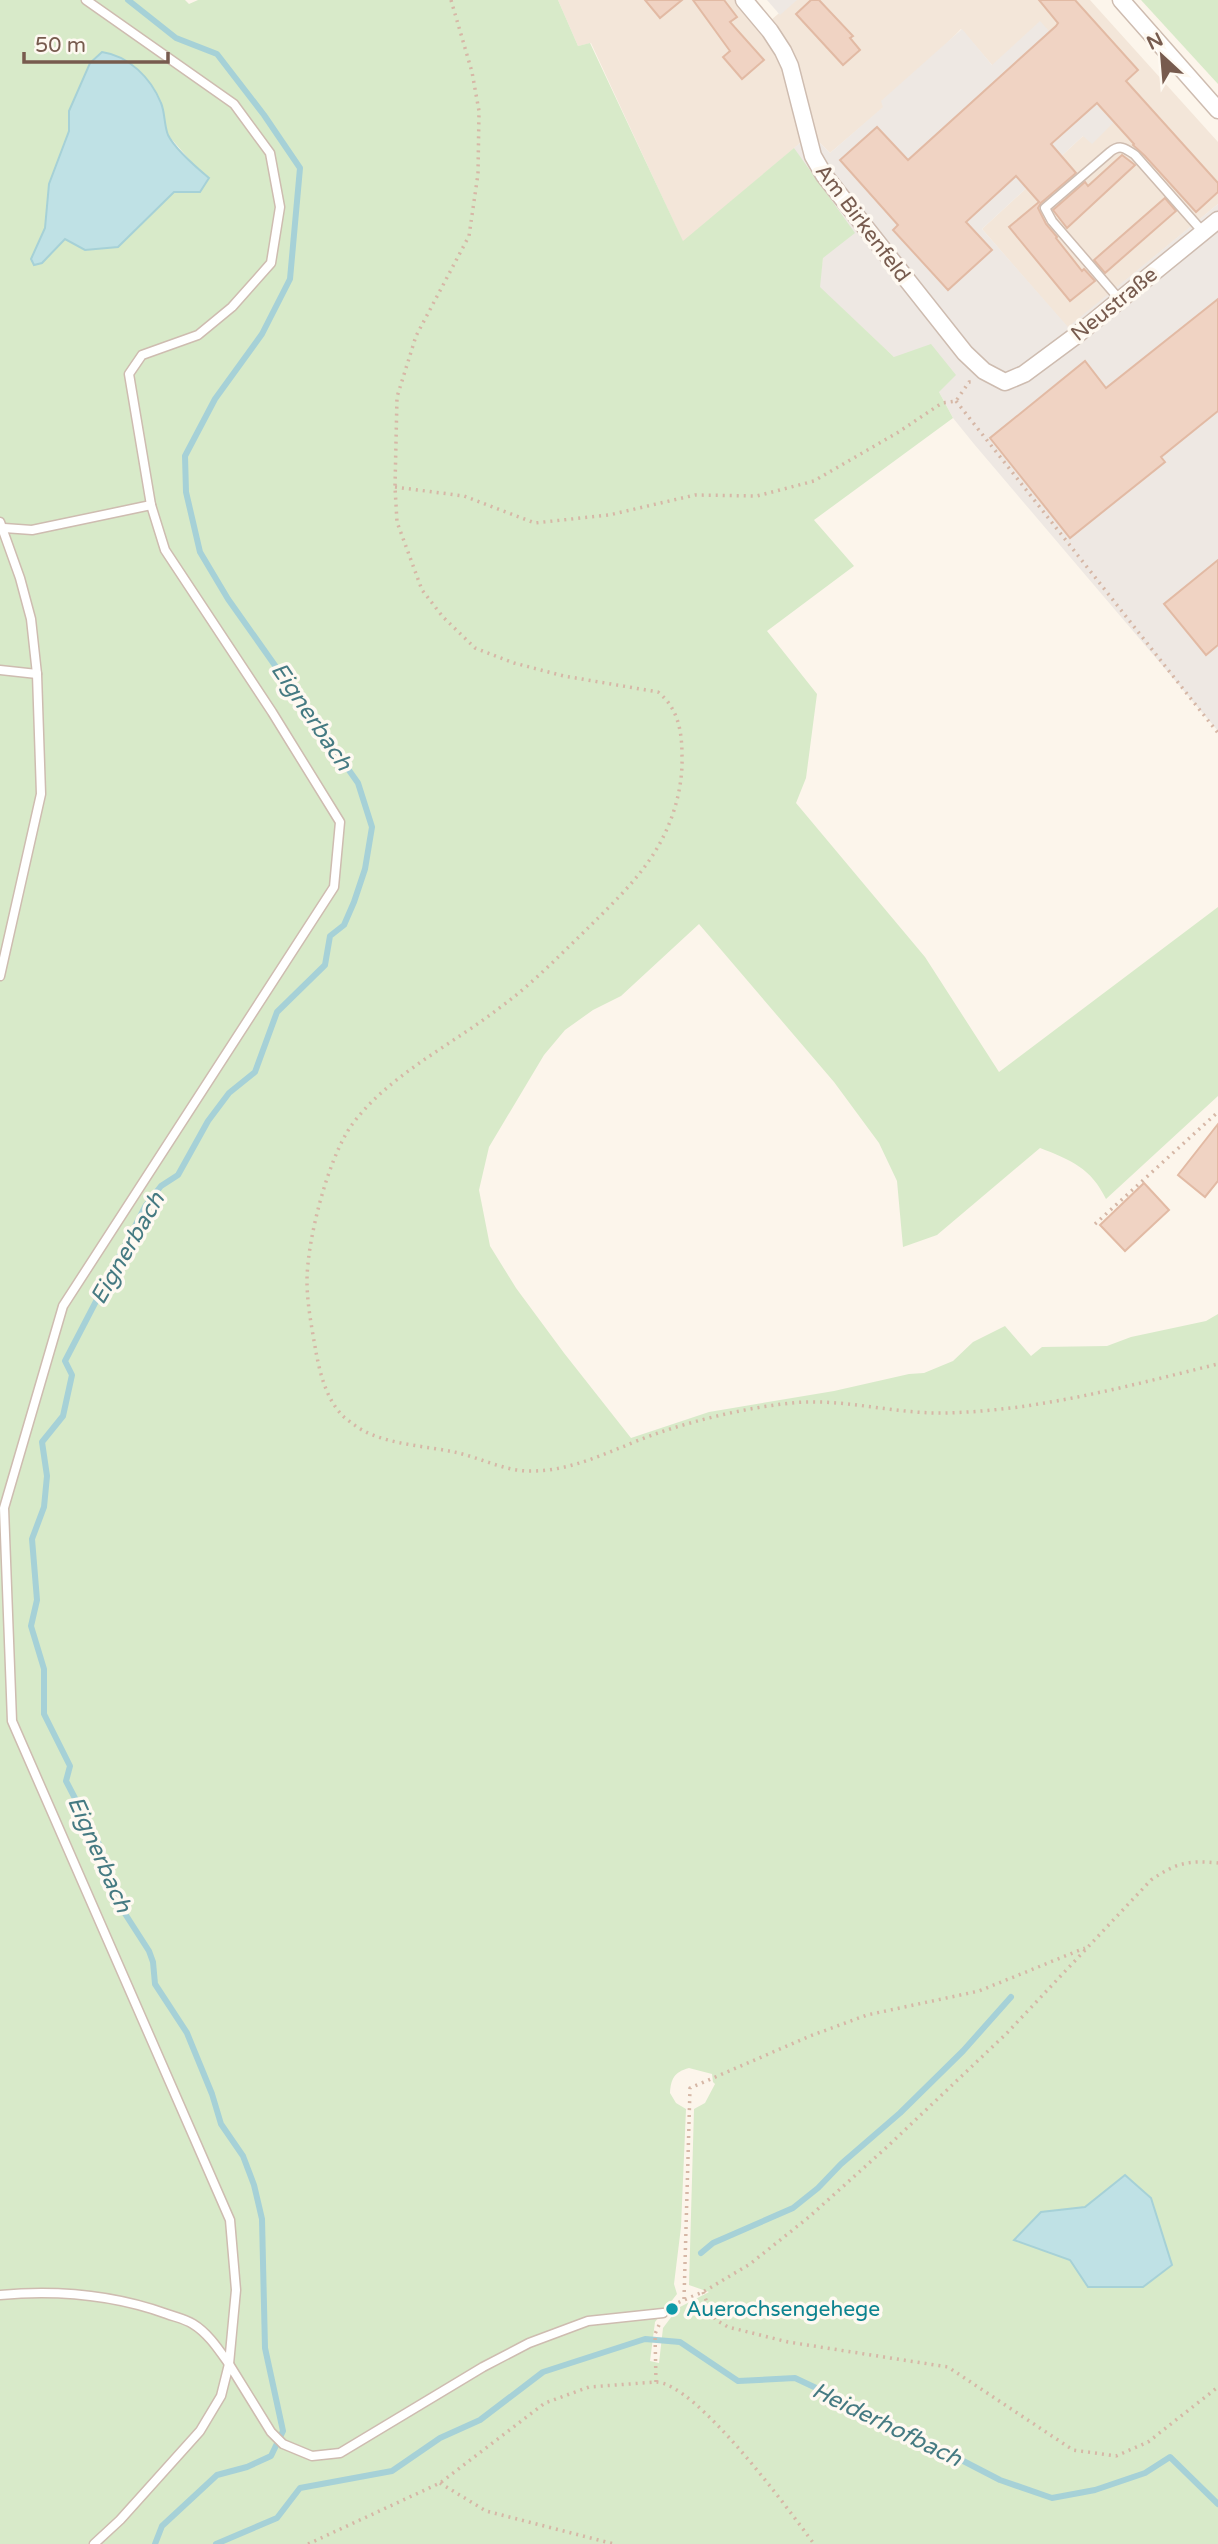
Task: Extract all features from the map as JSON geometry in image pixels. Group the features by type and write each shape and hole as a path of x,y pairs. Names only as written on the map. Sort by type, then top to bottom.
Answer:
{"street":[{"name":"Am Birkenfeld","path":"744,0 770,31 790,66 813,156 824,175 965,353 984,371 1005,382"},
{"path":"1121,0 1218,110"},
{"name":"Neustraße","path":"1005,382 1024,374 1218,220"}],"lane":[{"path":"86,0 234,104 270,153 281,207 271,263 232,307 198,335 142,355 129,374 151,505 165,550 340,822 334,887 63,1306 4,1508 12,1721 230,2220 236,2290 229,2364 221,2396 200,2431 120,2520 94,2544"},
{"path":"1119,300 1052,222 1045,208 1110,152 1124,147 1135,155 1203,232"},
{"path":"0,976 41,794 37,674 31,619 2,525 32,530 151,505"},
{"path":"0,670 37,674"},
{"path":"0,2294 37,2291 116,2300 192,2324 211,2340 229,2364 271,2432 279,2440 312,2456 340,2453 483,2367 529,2343 588,2321 663,2313"}],"path":[{"path":"451,0 472,72 479,111 478,174 469,236 416,336 397,397 397,522 422,590 443,617 475,648 514,663 564,676 658,692 670,701 677,716 683,779 674,810 656,850 616,899 536,980 365,1109 342,1142 328,1174 316,1222 307,1280 319,1368 334,1405 366,1432 408,1444 456,1452 524,1471 538,1471 592,1460 657,1433 707,1418 787,1403 829,1401 937,1414 973,1412 1038,1406 1218,1364"},
{"path":"395,487 464,496 535,523 609,515 695,495 757,496 814,481 897,433 942,403 956,401 969,382 1005,382"},
{"path":"956,401 1218,733"},
{"path":"1095,1224 1218,1112"},
{"path":"656,2382 655,2334 663,2313 673,2304 703,2292 750,2264 809,2217 1007,2033 1151,1880 1166,1870 1192,1860 1218,1863"},
{"path":"684,2299 690,2088 810,2036 867,2015 979,1990 1087,1947"},
{"path":"703,2292 711,2313 716,2320 728,2327 788,2342 948,2367 1073,2449 1116,2456 1148,2442 1218,2387"},
{"path":"308,2544 440,2483 545,2403 589,2387 665,2382 701,2410 735,2443 766,2479 814,2544"},
{"path":"440,2483 486,2511 614,2544"}],"shaded area":[{"path":"558,0 753,0 770,21 794,0 1090,0 1218,142 1218,204 1068,328 982,229 1083,136 1097,107 1109,97 992,65 961,29 884,107 830,153 811,134 683,242 591,43 578,46"},
{"path":"767,0 797,0 780,15"},
{"path":"1040,21 1109,97 1098,107 1114,122 1092,144 1083,136 982,229 1068,327 1218,204 1218,731 974,444 953,418 939,392 894,357 819,287 823,258 794,148 811,134 830,153 883,107 881,101 962,29 992,65"}],"green space":[{"path":"0,0 185,0 189,4 198,0 558,0 578,46 590,43 683,241 794,148 855,233 823,258 820,287 894,357 931,344 956,375 939,392 953,418 814,520 854,566 767,631 817,694 806,778 796,803 925,957 999,1072 1218,907 1218,1096 1106,1199 1087,1172 1040,1148 937,1235 903,1247 897,1181 879,1143 834,1082 699,924 621,996 593,1010 565,1030 544,1055 489,1147 479,1190 490,1246 516,1288 631,1438 709,1412 924,1373 953,1361 973,1342 1005,1326 1031,1356 1042,1347 1107,1346 1131,1337 1206,1321 1218,1314 1218,2544 0,2544","holes":["90,63 161,103 168,135 194,165 200,192 174,192 118,247 65,239 42,263 31,259 45,228 49,184 69,131 69,111","689,2068 712,2074 715,2084 705,2103 694,2109 689,2285 709,2292 678,2308 663,2328 659,2363 650,2361 655,2322 677,2294 674,2284 681,2227 686,2109 676,2103 670,2088 677,2074"]},
{"path":"1141,0 1218,0 1218,84"}],"water":[{"path":"102,52 130,63 145,77 161,103 171,140 209,178 200,192 174,192 118,247 85,250 65,239 42,263 34,265 31,259 45,228 49,184 69,131 69,111 90,63"},
{"path":"1125,2175 1151,2198 1172,2265 1143,2287 1088,2287 1070,2260 1014,2240 1041,2212 1085,2207"}],"building":[{"path":"645,0 682,0 660,18"},
{"path":"693,0 724,0 737,17 730,22 764,60 742,79 723,57 730,51"},
{"path":"811,0 819,0 853,36 850,38 860,50 843,65 796,14"},
{"path":"1039,0 1075,0 1138,70 1126,81 1218,183 1218,192 1196,212 1097,103 1051,144 1076,173 1038,208 1056,238 1082,271 1084,269 1095,281 1070,301 1009,227 1039,202 1016,176 966,222 992,250 948,290 893,230 898,225 840,160 877,127 908,160 1056,26 1058,23"},
{"path":"1122,155 1135,165 1067,228 1053,210 1085,182 1088,186"},
{"path":"1165,198 1176,211 1105,273 1094,260"},
{"path":"1218,299 1218,411 1161,457 1165,462 1070,538 990,438 1085,361 1106,388"},
{"path":"1218,560 1218,645 1206,655 1164,604"},
{"path":"1218,1124 1218,1181 1205,1197 1178,1175"},
{"path":"1144,1183 1169,1210 1125,1251 1100,1225"}],"waterway":[{"name":"Eignerbach","path":"128,0 176,38 217,54 300,168 290,279 262,334 215,399 185,456 186,492 200,552 228,599 358,783 372,827 365,869 354,902 344,925 330,936 325,965 277,1012 255,1072 229,1093 208,1121 178,1175 161,1186 146,1205 65,1361 72,1375 63,1416 42,1442 47,1476 44,1507 32,1539 37,1600 31,1626 44,1669 44,1714 70,1766 66,1781 102,1850 113,1895 149,1951 155,1984 187,2033 221,2124 243,2156 254,2185 262,2219 265,2348 283,2431 271,2456 247,2467 217,2475 162,2526 155,2544"},
{"path":"701,2253 713,2243 793,2208 818,2188 963,2051 1011,1997"},
{"name":"Heiderhofbach","path":"216,2544 277,2518 300,2488 392,2471 440,2438 480,2420 543,2372 645,2339 680,2342 738,2381 795,2378 1000,2480 1052,2498 1095,2490 1145,2473 1170,2457 1218,2504"}],"place":[{"name":"Auerochsengehege","path":"672,2309"}]}
